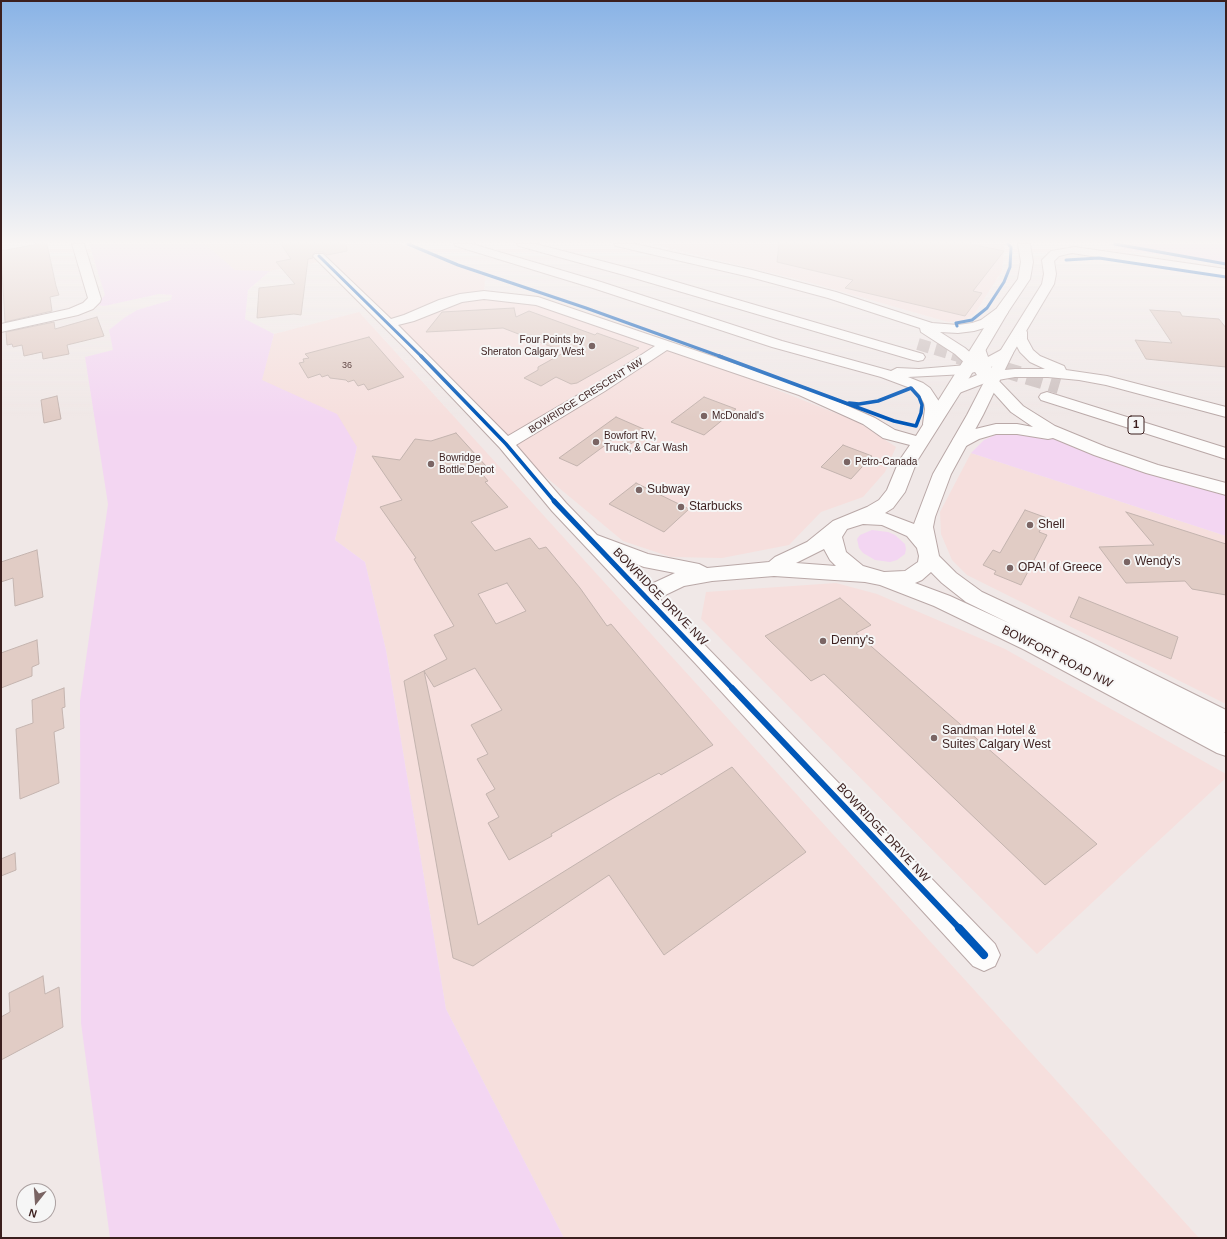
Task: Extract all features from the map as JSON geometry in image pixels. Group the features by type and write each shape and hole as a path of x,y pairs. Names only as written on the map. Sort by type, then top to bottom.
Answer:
{"main road":[{"path":"1,328 73,312 88,306 92,302"},
{"name":"BOWRIDGE DRIVE NW","path":"365,302 506,444 559,507 984,955"},
{"path":"388,324 409,318 448,302"},
{"path":"540,302 804,392 869,421 889,434 920,443"},
{"path":"647,302 717,325 886,374 918,386 925,391 932,403 933,409 931,424"},
{"path":"737,302 918,351 903,340"},
{"path":"858,302 922,325 940,328 967,329 986,323 1001,312"},
{"path":"1008,302 1001,312 983,371 960,442 942,474 924,517 923,527 928,552 927,565 915,575 901,579 877,578 851,567 837,555 833,546 832,537 836,530 846,522 874,511 892,498 900,485 908,461 954,390 983,371 1006,353 1038,302"},
{"path":"907,319 934,334 983,371 1018,409 1038,423 1076,442"},
{"path":"1020,332 1020,339 1024,349 1035,359 1049,366 1226,412"},
{"name":"BOWRIDGE CRESCENT NW","path":"506,444 600,388 659,350 664,345"},
{"path":"835,360 898,372 919,374 983,371 1035,372 1060,380"},
{"path":"954,390 983,371"},
{"path":"1038,423 1026,410 1021,400 1022,391 1030,379 1038,376 1060,380 1091,378"},
{"name":"1","path":"1060,380 1178,423"},
{"name":"1","path":"1047,397 1226,454"},
{"path":"960,442 980,432 1007,428 1045,434 1076,442 1152,469 1226,489"},
{"path":"854,519 874,518 895,522 914,532 928,552"},
{"name":"BOWFORT ROAD NW","path":"774,569 782,562 814,547 836,530"},
{"path":"589,539 644,560 712,574"},
{"name":"BOWFORT ROAD NW","path":"928,552 949,578 974,597 1083,649 1226,722"},
{"name":"BOWFORT ROAD NW","path":"644,596 680,579 712,574 774,569 840,572 877,578 942,601 1033,644 1226,745"}],"shaded area":[{"path":"99,302 123,302 104,306 96,305"},
{"path":"165,302 247,302 245,319 274,334 262,380 337,414 357,447 335,540 365,562 386,650 446,1009 564,1238 110,1238 81,1023 80,701 108,504 85,357 113,350 109,330 137,310"},
{"path":"365,302 526,302 664,345 858,422 896,447 885,472 863,497 821,512 789,545 722,558 671,557 623,541 506,444"},
{"path":"877,302 982,302 975,313 963,321 948,322"},
{"path":"359,312 1199,1238 564,1238 446,1009 386,650 365,562 335,540 357,447 261,380 274,334"},
{"path":"1019,432 1073,444 1226,495 1226,536 971,453 984,440 1000,433"},
{"path":"971,453 1226,536 1226,704 967,575 952,560 941,534 940,512"},
{"path":"872,530 888,532 895,535 905,544 905,554 897,560 890,562 875,560 863,553 859,548 857,539 860,535"},
{"path":"836,583 877,594 1005,649 1226,774 1226,778 1037,954 701,619 706,592"}],"building":[{"path":"4,302 51,302 52,311 5,322"},
{"path":"258,302 303,302 301,315 294,314 257,318"},
{"path":"904,302 975,302 965,316"},
{"name":"Four Points by Sheraton Calgary West","path":"514,308 516,317 529,311 595,335 597,333 639,348 577,383 571,384 556,377 541,386 524,378 538,370 538,367 565,352 503,328 426,332 442,312"},
{"path":"1150,310 1180,312 1182,316 1219,319 1226,328 1226,367 1146,359 1135,340 1172,343"},
{"path":"97,317 104,336 67,345 69,354 43,359 42,352 24,356 22,345 13,347 12,344 7,345 6,332 54,322 55,329"},
{"path":"369,337 404,377 368,390 364,384 358,386 354,380 348,382 346,380 330,378 328,375 322,377 320,374 308,378 299,363 304,362 303,359 309,358 305,354"},
{"path":"57,396 61,419 44,423 41,400"},
{"name":"McDonald's","path":"704,397 736,409 704,435 671,422"},
{"name":"Bowfort RV, Truck, & Car Wash","path":"616,417 648,431 631,444 615,438 577,466 559,458"},
{"path":"456,433 486,466 478,469 488,481 485,482 508,507 471,522 495,551 530,538 539,549 546,547 580,588 607,626 611,624 713,745 661,775 659,773 617,796 551,834 552,836 509,860 488,823 499,817 486,794 495,789 477,759 488,754 471,725 502,710 475,668 434,687 424,671 478,925 732,767 806,852 664,955 609,875 473,966 453,958 404,681 447,659 434,635 454,626 414,559 416,558 380,507 402,500 372,456 400,460 415,439 431,441","holes":["507,583 526,611 496,624 478,594"]},
{"name":"Petro-Canada","path":"843,445 872,456 851,479 821,467"},
{"path":"636,483 689,509 664,532 609,504"},
{"path":"1025,510 1047,518 1039,532 1047,535 1021,585 994,574 996,571 983,565 993,550 1000,553"},
{"path":"1126,512 1226,544 1226,595 1192,589 1185,581 1126,583 1099,547 1154,545"},
{"path":"37,550 43,597 15,606 13,578 1,582 1,562"},
{"path":"1079,597 1178,637 1171,659 1070,617"},
{"name":"Sandman Hotel & Suites Calgary West","path":"840,598 871,625 856,633 1097,844 1045,885 824,674 811,681 765,636"},
{"path":"37,640 39,664 32,667 32,676 1,688 1,653"},
{"path":"64,688 65,707 62,708 64,728 54,732 59,783 20,799 16,729 33,723 32,700"},
{"path":"15,853 16,870 1,876 1,859"},
{"path":"43,976 45,994 59,987 63,1027 1,1060 1,1017 10,1012 9,993"}],"tunnel":[{"path":"918,344 962,357"},
{"path":"958,356 1059,386"}],"cycle path":[{"path":"366,302 506,444 559,507 703,657 984,955"},
{"path":"568,302 822,393 894,421 916,426 921,413 922,405 919,397 911,388 878,401 859,404 849,403"},
{"path":"957,326 956,323 972,320 987,308 991,302"}],"place":[{"name":"Four Points by Sheraton Calgary West","path":"592,346"},
{"name":"McDonald's","path":"704,416"},
{"name":"Bowfort RV, Truck, & Car Wash","path":"596,442"},
{"name":"Petro-Canada","path":"847,462"},
{"name":"Bowridge Bottle Depot","path":"431,464"},
{"name":"Subway","path":"639,490"},
{"name":"Starbucks","path":"681,507"},
{"name":"Shell","path":"1030,525"},
{"name":"Wendy's","path":"1127,562"},
{"name":"OPA! of Greece","path":"1010,568"},
{"name":"Denny's","path":"823,641"},
{"name":"Sandman Hotel & Suites Calgary West","path":"934,738"}]}
